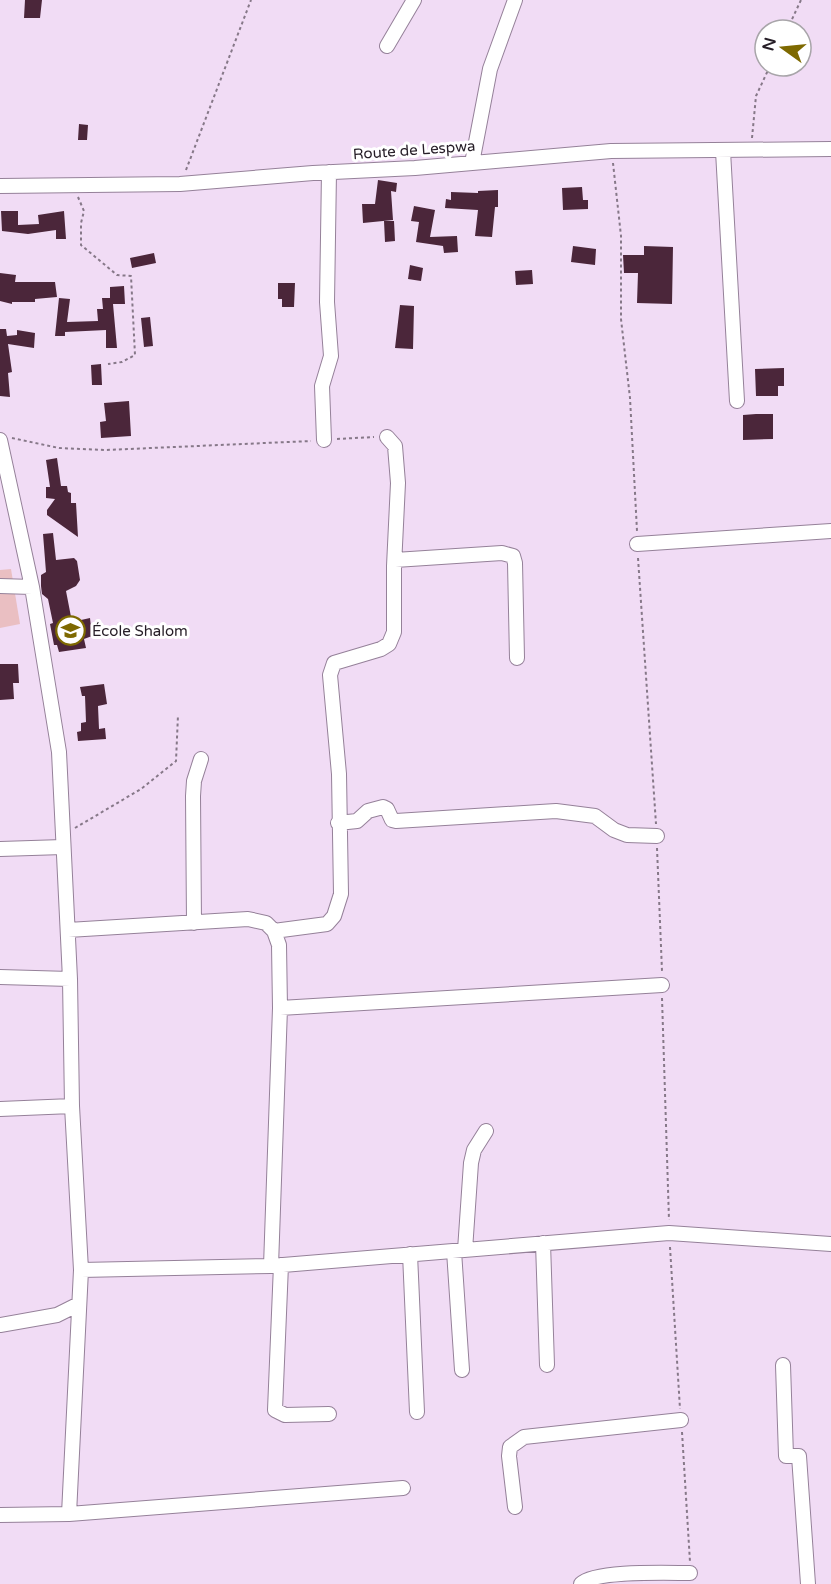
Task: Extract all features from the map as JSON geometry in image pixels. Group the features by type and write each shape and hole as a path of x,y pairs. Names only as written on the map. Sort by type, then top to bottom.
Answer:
{"street":[{"path":"387,46 414,0"},
{"path":"472,163 490,69 515,0"},
{"name":"Route de Lespwa","path":"0,186 180,184 611,151 831,149"},
{"path":"723,151 737,401"},
{"path":"324,440 322,386 331,356 327,302 329,172"},
{"path":"274,931 327,924 334,916 341,894 338,823 339,774 330,675 334,663 381,649 389,644 394,632 398,483 395,446 387,437"},
{"path":"5,439 59,752 70,979 72,1106 81,1270 69,1514"},
{"path":"637,544 831,531"},
{"path":"395,560 502,553 513,556 517,658"},
{"path":"0,586 32,587"},
{"path":"194,923 193,795 194,781 201,759"},
{"path":"338,823 357,821 368,812 383,807 396,821 556,811 596,816 614,830 627,835 657,836"},
{"path":"0,849 63,841"},
{"path":"68,930 248,919 266,923 274,931 279,945 280,1008 275,1410 285,1415 329,1414"},
{"path":"0,977 70,979"},
{"path":"280,1008 662,985"},
{"path":"0,1109 72,1106"},
{"path":"462,1370 459,1250 471,1163 474,1150 486,1131"},
{"path":"81,1270 276,1265 669,1233 831,1244"},
{"path":"543,1244 547,1365"},
{"path":"410,1254 417,1412"},
{"path":"0,1325 57,1315 79,1305"},
{"path":"783,1365 786,1456 799,1456 808,1584"},
{"path":"515,1507 509,1456 510,1447 516,1441 524,1437 681,1420"},
{"path":"0,1515 69,1514 403,1488"},
{"path":"581,1584 586,1579 605,1575 690,1573"}],"path":[{"path":"180,184 251,0"},
{"path":"793,18 801,0"},
{"path":"750,150 756,96 764,78"},
{"path":"611,151 621,236 621,320 630,398 637,544 657,836 669,1233 690,1573"},
{"path":"74,185 84,211 81,223 81,245 117,275 131,276 135,356 122,362 108,364"},
{"path":"5,439 59,448 106,450 387,437"},
{"path":"63,841 141,789 176,761 178,715"}],"shaded area":[{"path":"11,569 20,624 0,628 0,570"}],"building":[{"path":"25,0 42,0 40,18 24,18"},
{"path":"79,124 88,125 87,140 78,140"},
{"path":"378,180 397,183 396,192 391,191 393,220 363,223 362,204 375,204"},
{"path":"582,187 583,200 588,200 588,209 563,210 562,188"},
{"path":"498,190 498,207 495,207 492,237 475,236 478,210 445,208 446,199 451,200 451,192 478,193 478,191"},
{"path":"414,206 435,210 430,237 457,236 458,252 444,253 443,246 416,242 419,222 411,221"},
{"path":"1,211 18,211 18,225 39,224 38,215 64,211 66,239 56,239 56,230 28,234 2,231"},
{"path":"384,221 394,221 395,241 385,242"},
{"path":"573,246 596,249 595,265 571,262"},
{"path":"644,246 673,247 672,304 637,303 638,273 624,273 623,255 644,255"},
{"path":"154,253 156,263 132,268 130,258"},
{"path":"410,265 423,268 421,281 408,279"},
{"path":"532,270 533,284 516,285 515,271"},
{"path":"0,273 16,275 15,282 55,282 57,297 35,299 35,302 12,302 12,304 0,301"},
{"path":"278,283 295,283 294,307 282,307 282,299 278,299"},
{"path":"124,286 125,304 113,304 117,348 106,348 106,330 65,332 65,336 55,336 59,298 70,299 67,322 98,321 97,309 103,309 102,298 110,298 110,287"},
{"path":"400,305 414,306 413,349 395,348"},
{"path":"150,317 153,346 144,347 141,318"},
{"path":"0,329 6,329 7,336 17,335 17,330 35,333 34,348 8,344 12,372 8,373 10,397 0,396"},
{"path":"101,364 102,385 92,385 91,365"},
{"path":"784,368 784,386 778,386 778,396 756,396 755,369"},
{"path":"129,401 131,436 101,438 100,422 106,421 104,403"},
{"path":"773,414 773,439 743,440 743,415"},
{"path":"57,458 61,486 67,486 68,492 71,493 71,503 76,503 78,537 47,515 47,510 55,499 46,498 46,487 50,487 46,460"},
{"path":"53,533 56,560 74,558 77,561 80,580 76,586 66,591 72,622 90,618 92,636 84,639 86,648 59,652 57,645 54,645 50,624 53,623 48,599 42,594 41,586 41,575 46,572 43,534"},
{"path":"0,664 18,664 19,683 13,683 14,699 0,700"},
{"path":"104,684 107,704 98,706 99,729 105,728 106,739 78,741 77,732 81,731 81,723 86,722 85,696 82,696 80,687"}],"place":[{"name":"École Shalom","path":"71,631"}]}
